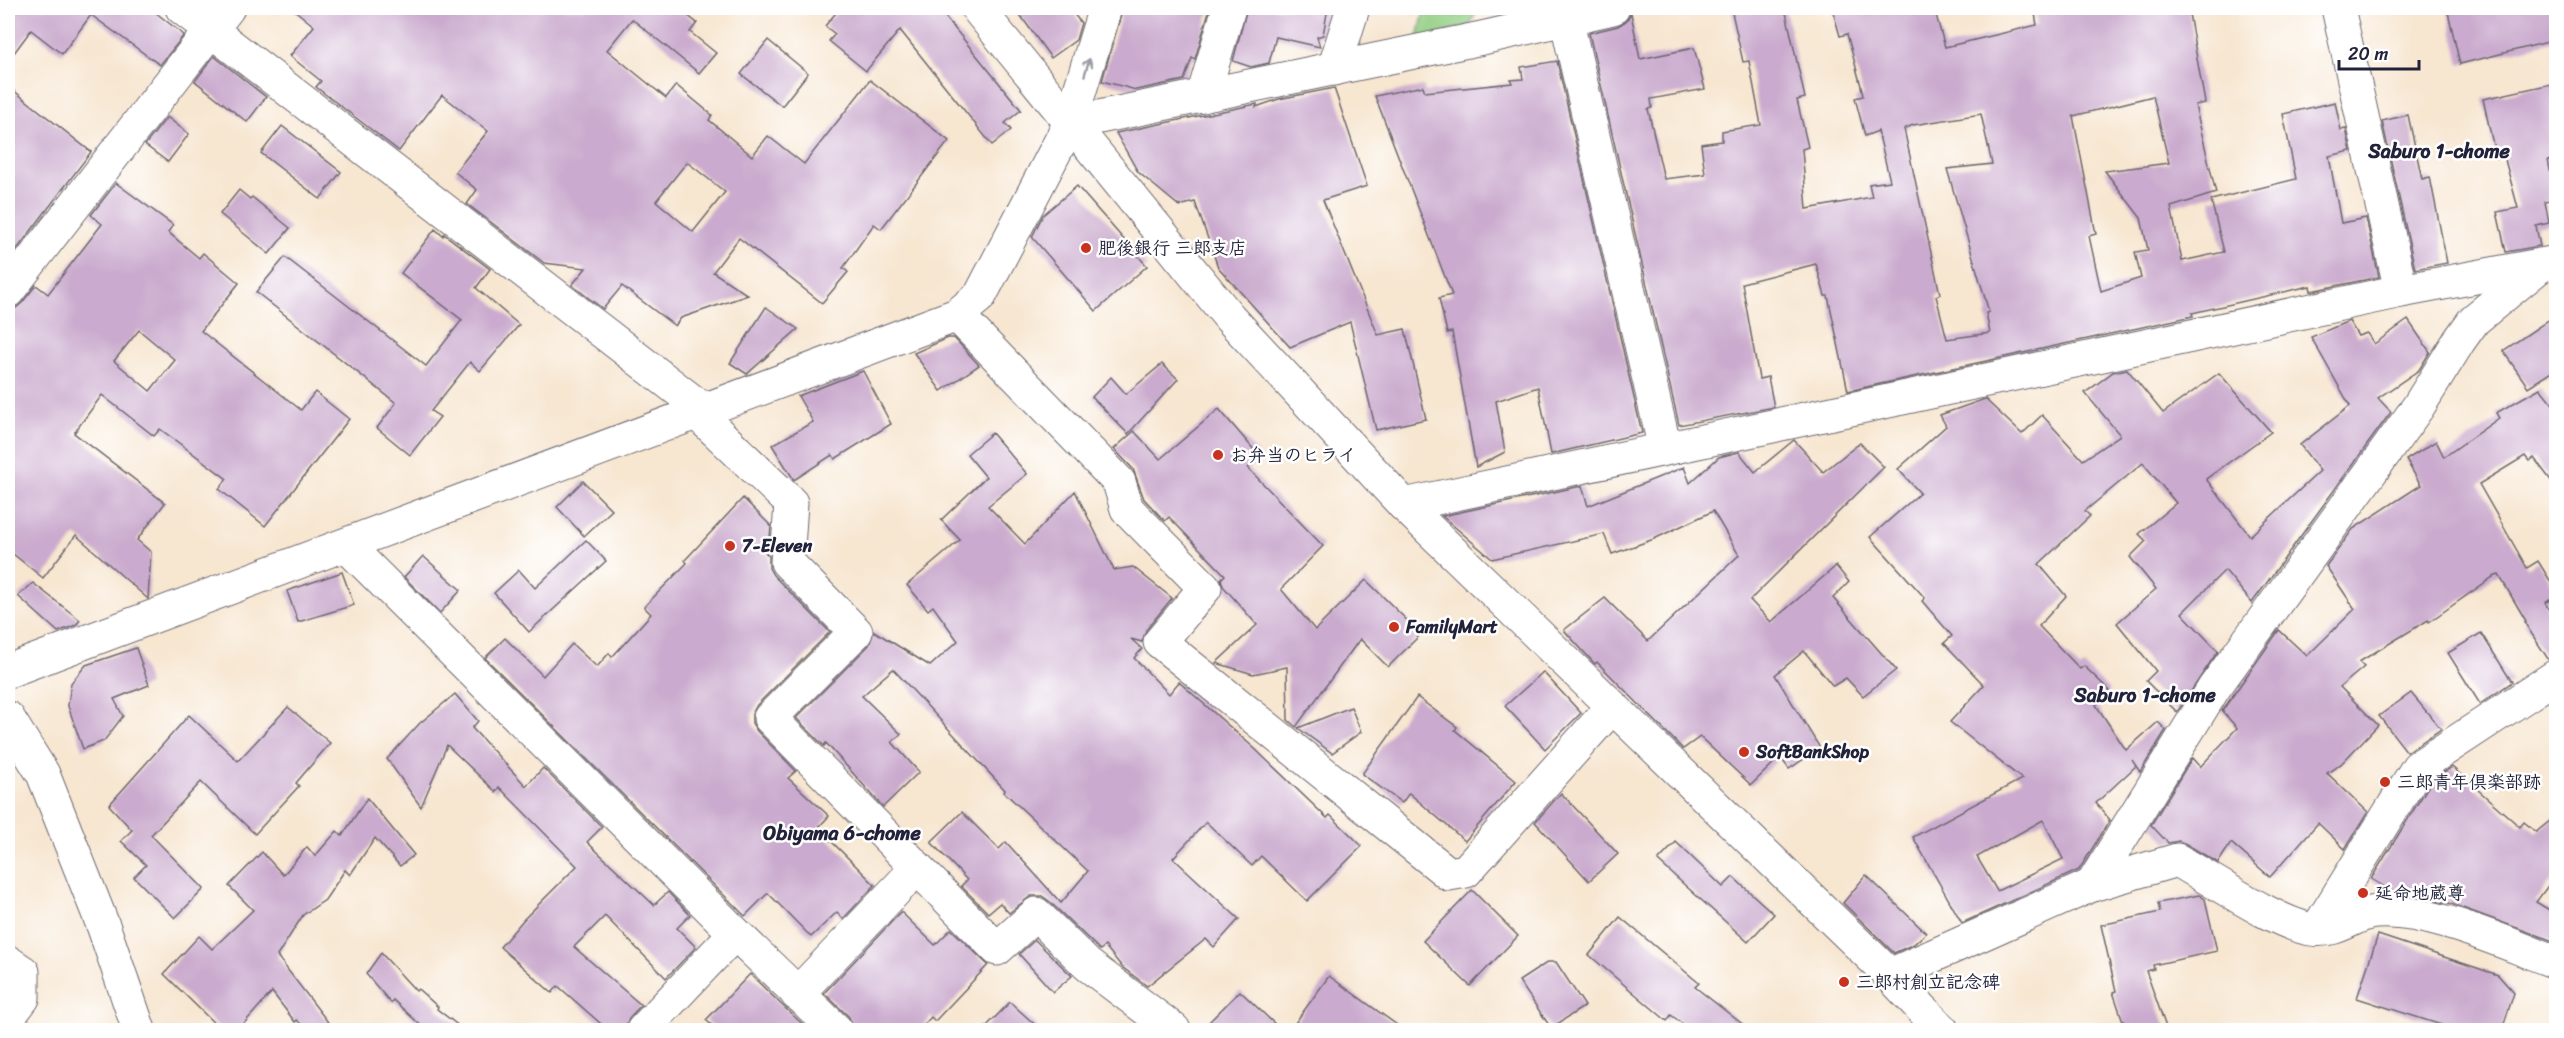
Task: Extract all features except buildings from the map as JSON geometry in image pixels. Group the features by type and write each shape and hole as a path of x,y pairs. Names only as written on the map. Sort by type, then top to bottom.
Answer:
{"street":[{"path":"182,8 220,19 700,411 791,503 787,562 856,632 770,718 997,948 1036,914 1088,965 1174,1030"},
{"path":"977,8 1230,318 1404,505 1611,708 1890,975 1942,1030"},
{"path":"8,671 957,315 980,296 1070,123 1105,8"},
{"path":"1203,96 1229,8"},
{"path":"1334,69 1353,8"},
{"path":"1070,123 1334,69 1486,23 1566,18 1613,8"},
{"path":"2338,8 2401,291"},
{"path":"1566,18 1665,449"},
{"path":"8,291 220,19"},
{"path":"1404,505 2401,291 2549,263"},
{"path":"2092,885 2214,688 2418,407 2459,341 2475,320 2549,263"},
{"path":"957,315 1119,482 1127,509 1205,588 1160,642 1449,874 1466,871 1611,708"},
{"path":"346,545 735,933 836,1030"},
{"path":"2319,928 2418,767 2556,676"},
{"path":"8,718 43,774 104,928 139,1030"},
{"path":"1890,975 2092,885 2177,860 2278,917 2311,929 2333,929 2375,912 2432,918 2556,962"},
{"path":"797,994 917,868"},
{"path":"643,1030 735,933"},
{"path":"8,962 23,972 23,999 8,1018"}],"green space":[{"path":"1425,8 1478,8 1470,25 1417,42"}],"place":[{"name":"肥後銀行 三郎支店","path":"1086,248"},
{"name":"お弁当のヒライ","path":"1218,455"},
{"name":"7-Eleven","path":"730,546"},
{"name":"FamilyMart","path":"1394,627"},
{"name":"SoftBankShop","path":"1744,752"},
{"name":"三郎青年倶楽部跡","path":"2385,782"},
{"name":"延命地蔵尊","path":"2363,893"},
{"name":"三郎村創立記念碑","path":"1844,982"}],"district":[{"name":"Saburo 1-chome","path":"2439,151"},
{"name":"Saburo 1-chome","path":"2145,695"},
{"name":"Obiyama 6-chome","path":"842,833"}]}
